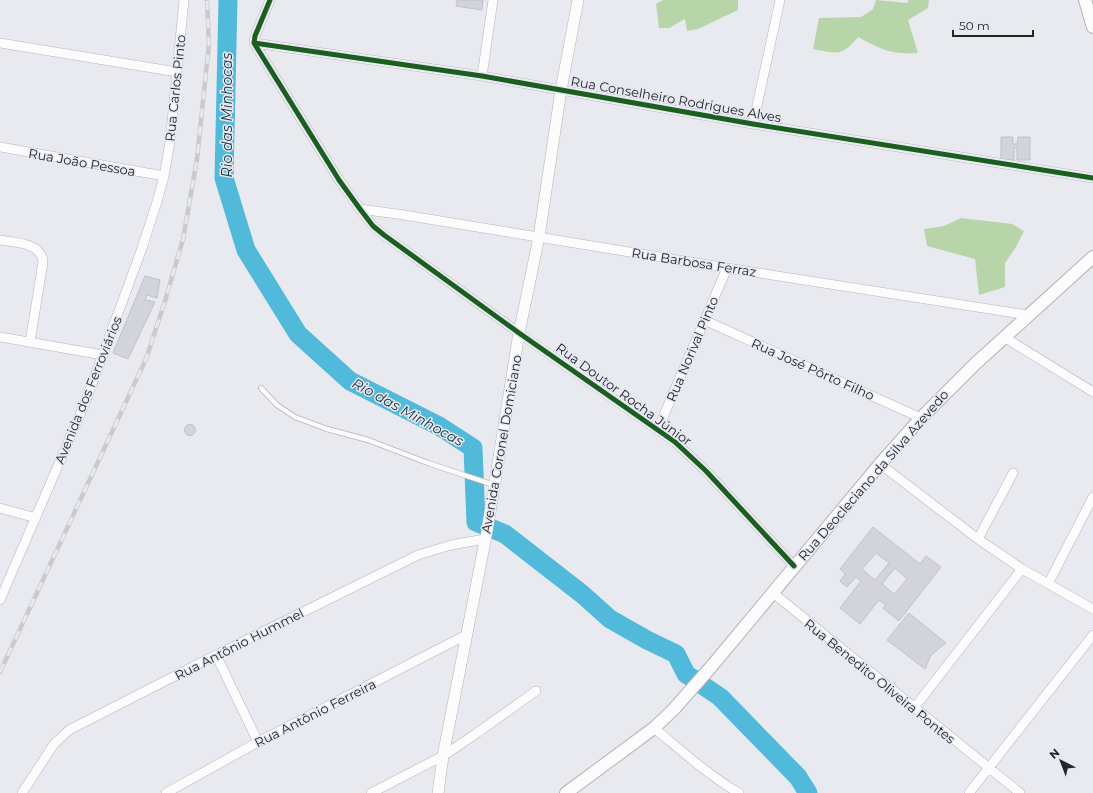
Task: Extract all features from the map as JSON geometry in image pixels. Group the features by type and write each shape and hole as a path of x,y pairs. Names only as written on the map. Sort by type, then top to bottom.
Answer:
{"main road":[{"path":"1088,3 1093,27"},
{"name":"Rua Deocleciano da Silva Azevedo","path":"566,793 654,728 673,710 711,667 880,464 946,391 1093,257"}],"street":[{"name":"Rua Carlos Pinto","path":"164,176 171,136 184,0"},
{"path":"254,43 255,36 270,0"},
{"path":"482,76 493,0"},
{"name":"Avenida Coronel Domiciano","path":"438,793 443,756 492,503 519,333 539,237 561,90 578,0"},
{"path":"753,124 780,0"},
{"path":"0,43 177,72"},
{"name":"Rua Doutor Rocha Júnior","path":"254,43 339,180 373,226 519,333 658,429 692,457 794,566"},
{"name":"Rua Conselheiro Rodrigues Alves","path":"254,43 482,76 753,124 1093,178"},
{"name":"Rua João Pessoa","path":"0,147 164,176"},
{"name":"Avenida dos Ferroviários","path":"0,600 85,403 141,251 164,176"},
{"name":"Rua Barbosa Ferraz","path":"360,210 404,215 727,268 1028,315"},
{"path":"0,240 30,245 38,250 43,258 30,342"},
{"name":"Rua Norival Pinto","path":"658,429 727,268"},
{"name":"Rua José Pôrto Filho","path":"704,320 921,418"},
{"path":"0,337 103,355"},
{"path":"1004,337 1093,392"},
{"path":"880,464 978,539 1022,569 1093,609"},
{"path":"978,539 1013,473"},
{"path":"1048,584 1093,497"},
{"path":"0,508 36,518"},
{"name":"Rua Antônio Hummel","path":"22,793 54,744 69,730 418,555 486,535"},
{"path":"914,708 1022,569"},
{"name":"Rua Benedito Oliveira Pontes","path":"773,593 1020,793"},
{"name":"Rua Antônio Ferreira","path":"166,793 258,742 466,635"},
{"path":"969,793 1093,635"},
{"path":"216,655 258,742"},
{"path":"371,793 443,756 536,691"},
{"path":"654,728 703,769 739,793"}],"lane":[{"path":"260,388 277,405 295,417 328,429 368,440 428,463 494,485"}],"green space":[{"path":"663,0 738,0 738,10 698,29 687,31 685,19 669,28 659,28 656,4"},
{"path":"876,0 907,3 909,0 929,0 928,8 908,20 918,53 893,52 873,45 858,37 843,51 828,52 813,49 819,18 861,17 873,9"},
{"path":"961,218 1012,224 1024,231 1016,247 1005,263 1005,287 979,295 975,259 927,246 924,229 944,226"}],"building":[{"path":"457,0 483,0 482,10 456,6"},
{"path":"1001,137 1013,137 1013,144 1017,144 1018,137 1030,137 1030,160 1017,160 1017,148 1014,148 1014,160 1001,160"},
{"path":"145,276 160,280 157,298 147,295 145,300 155,302 128,359 113,353"},
{"path":"190,424 194,426 196,430 194,434 190,436 186,434 184,430 186,426"},
{"path":"873,527 920,564 926,556 941,567 899,621 883,608 886,605 879,600 860,624 840,608 861,581 856,577 847,587 840,581 845,574 840,569","holes":["876,553 889,563 875,580 862,569","895,568 907,579 894,594 882,584"]},
{"path":"909,613 946,643 931,655 925,669 887,640"}],"waterway":[{"name":"Rio das Minhocas","path":"228,0 224,178 246,250 298,334 350,381 439,426 473,448 476,522 505,534 582,594 610,619 647,640 676,654 686,674 720,697 798,777 808,793"}],"railway":[{"path":"0,672 146,359 165,301 183,239 197,159 209,44 207,0"}],"cycle path":[{"path":"270,0 255,36 254,43 339,180 373,226 519,333 675,442 706,471 794,566"},
{"path":"254,43 482,76 753,124 1093,178"}]}
